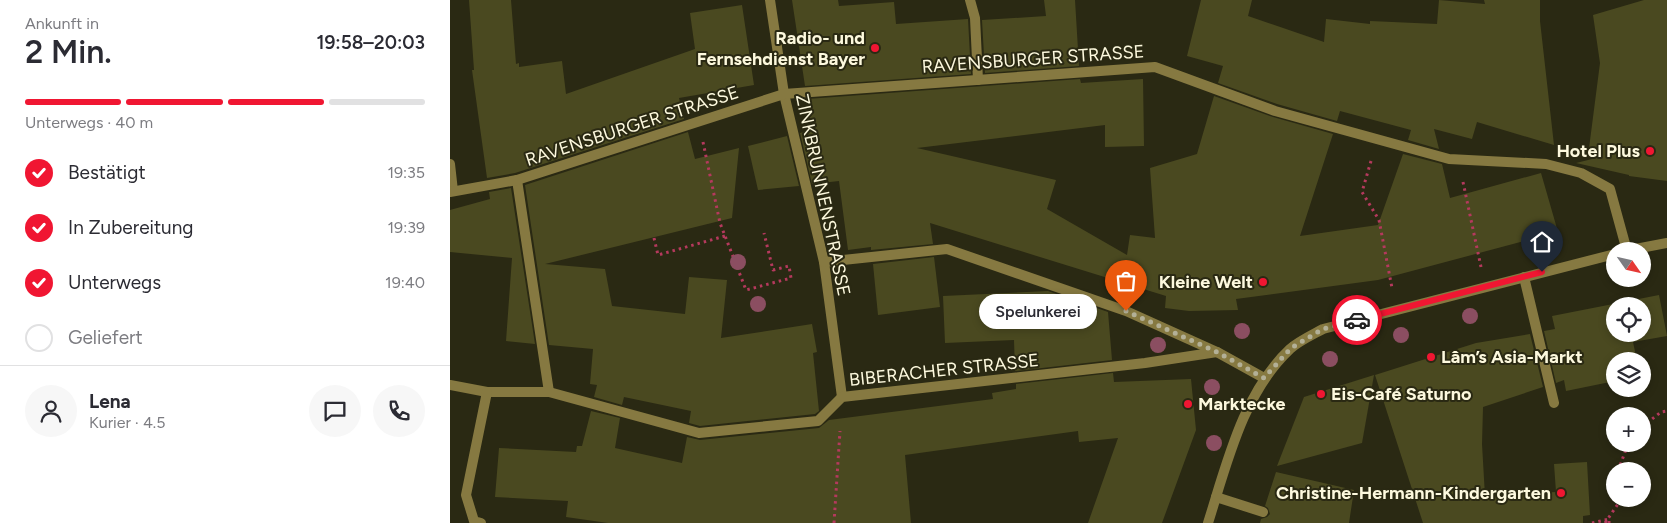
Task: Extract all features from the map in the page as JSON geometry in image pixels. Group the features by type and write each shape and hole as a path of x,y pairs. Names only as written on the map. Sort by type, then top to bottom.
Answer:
{"street":[{"name":"ZINKBRUNNENSTRASSE","path":"770,0 784,94 824,262 842,397"},
{"path":"970,0 975,18 978,80"},
{"name":"RAVENSBURGER STRASSE","path":"452,192 517,180 784,94 1155,67 1275,111 1449,159 1546,164 1581,173 1610,189 1624,242"},
{"path":"450,164 452,192"},
{"path":"517,180 549,392"},
{"path":"1651,247 1667,244"},
{"path":"824,262 947,249 1126,311 1217,352 1264,378"},
{"path":"1210,523 1216,497 1236,438 1264,378 1291,348 1323,329 1606,256"},
{"path":"1524,277 1554,403"},
{"name":"BIBERACHER STRASSE","path":"450,385 487,392 549,392 699,433 818,421 842,397 1145,364 1217,352"},
{"path":"481,523 474,521 466,495 487,392"},
{"path":"1216,497 1263,512"}],"path":[{"path":"698,122 720,223 746,290 791,278 789,266 773,270 764,233"},
{"path":"1378,139 1362,192 1379,220 1396,310"},
{"path":"1458,159 1486,287"},
{"path":"654,238 658,255 725,236"},
{"path":"834,523 842,397"},
{"path":"1651,420 1661,412 1667,411"},
{"path":"1605,523 1609,521 1616,507"},
{"path":"1592,523 1609,521"}],"building":[{"path":"469,0 511,0 516,64 519,63 519,67 562,61 566,94 695,49 690,13 742,5 754,85 679,98 684,119 515,173 487,178 472,70 474,70"},
{"path":"792,0 838,0 839,6 894,2 896,24 968,19 971,74 805,86"},
{"path":"1044,0 1075,0 1079,66 985,73 982,20 1046,16"},
{"path":"1201,0 1252,0 1248,16 1324,42 1326,19 1370,24 1370,21 1437,24 1439,0 1485,4 1484,0 1540,0 1540,21 1554,145 1477,122 1472,139 1434,129 1439,149 1408,140 1411,130 1340,111 1337,121 1277,104 1218,83 1223,66 1187,56"},
{"path":"1644,0 1667,0 1667,181 1629,176 1576,163 1596,158 1588,156 1600,63 1593,15"},
{"path":"1080,79 1081,83 1143,79 1144,146 1105,147 1105,125 917,148 1056,180 1047,209 1127,255 1130,235 1155,238 1150,168 1197,154 1214,96 1273,117 1333,134 1300,236 1378,225 1403,154 1442,164 1450,198 1541,173 1558,232 1378,280 1236,299 1238,310 1189,311 1165,308 1166,296 930,223 933,244 871,250 871,247 848,250 839,181 812,184 800,133 811,130 807,99"},
{"path":"688,132 695,159 739,148 732,218 545,264 605,269 612,306 685,314 689,277 727,280 721,338 812,324 817,352 813,353 819,411 815,414 700,426 689,423 691,411 624,397 622,405 594,397 597,385 590,384 593,349 549,345 525,185"},
{"path":"787,136 799,186 758,190 748,146"},
{"path":"511,188 535,344 506,341 512,258 450,252 450,210 490,199 489,192"},
{"path":"934,257 940,307 878,315 873,264"},
{"path":"1048,291 1108,312 1112,360 1015,371 1014,340 945,343 943,296"},
{"path":"1659,295 1667,336 1651,339 1651,297 1649,297"},
{"path":"1606,305 1606,342 1633,342 1635,352 1606,352 1606,383 1566,391 1564,380 1556,383 1544,331 1555,329 1552,316"},
{"path":"1530,334 1543,387 1483,407 1482,444 1485,496 1556,492 1554,464 1587,462 1590,515 1583,516 1583,523 1423,523 1375,375 1476,343"},
{"path":"1113,373 1114,382 1191,379 1196,430 1162,523 1088,523 1118,438 1079,442 1078,431 905,455 911,523 608,523 566,517 568,501 495,497 499,448 576,452 577,446 582,446 591,411 620,418 615,448 682,463 687,437 700,440 819,428 829,420 993,399 992,393 1016,389 1016,384"},
{"path":"1374,375 1362,443 1277,466 1304,397"},
{"path":"1276,472 1354,490 1349,523 1260,523 1261,519 1270,514 1265,506"}],"way so far":[{"path":"1126,311 1217,352 1264,378 1291,348 1323,329 1357,320"}],"place":[{"name":"Radio- und Fernsehdienst Bayer","path":"875,48"},
{"name":"Hotel Plus","path":"1650,151"},
{"name":"Kleine Welt","path":"1263,282"},
{"name":"Spelunkerei","path":"1126,311"},
{"name":"Lâm’s Asia-Markt","path":"1431,357"},
{"name":"Eis-Café Saturno","path":"1321,394"},
{"name":"Marktecke","path":"1188,404"},
{"name":"Christine-Hermann-Kindergarten","path":"1561,493"}],"route":[{"path":"1357,320 1542,272"}]}
